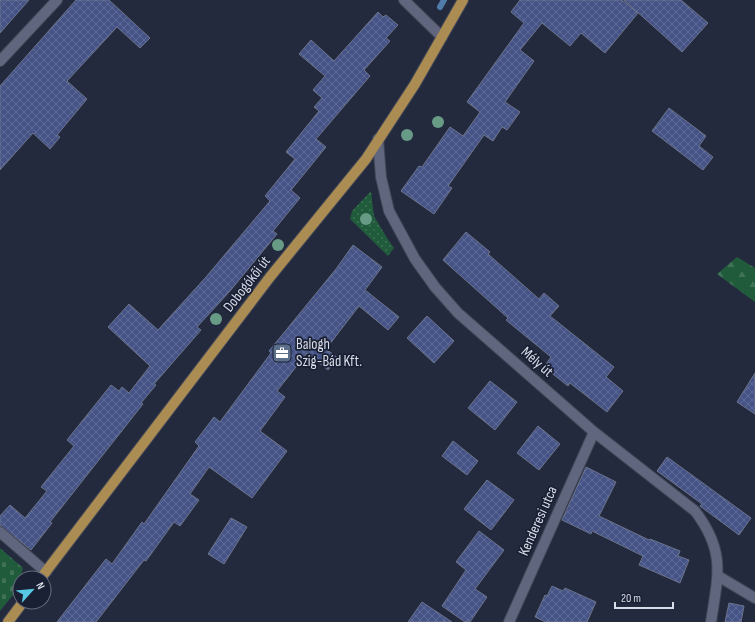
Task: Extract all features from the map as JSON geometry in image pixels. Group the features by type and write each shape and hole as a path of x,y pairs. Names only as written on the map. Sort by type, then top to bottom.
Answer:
{"main road":[{"name":"Dobogókői út","path":"48,570 270,277 366,159 415,84 463,0"},
{"path":"8,622 18,610"}],"street":[{"path":"0,61 57,0"},
{"path":"404,0 442,37"},
{"name":"Mély út","path":"378,139 381,177 389,211 415,259 458,313 594,432 695,511 712,536 718,562 718,576 711,622"},
{"name":"Kenderesi utca","path":"509,622 594,432"},
{"path":"0,532 39,570"},
{"path":"718,576 755,598"}],"green space":[{"path":"371,191 374,216 394,248 388,256 350,219 352,211"},
{"path":"737,257 755,268 755,302 717,274"},
{"path":"0,548 23,568 23,570 12,570 12,596 0,611"}],"building":[{"path":"0,0 29,0 0,33"},
{"path":"76,0 109,0 150,38 140,48 117,27 67,81 87,99 57,135 60,137 50,149 33,133 0,170 0,86"},
{"path":"520,0 622,0 638,13 605,53 581,33 570,46 542,23 520,50 534,61 505,102 520,112 507,130 502,127 493,141 484,135 448,186 452,188 434,214 401,191 419,166 422,167 450,127 463,136 480,112 467,102 524,23 511,12"},
{"path":"624,0 681,0 708,23 682,52"},
{"path":"378,12 383,17 386,15 398,25 386,38 390,41 364,70 370,76 316,139 326,147 291,190 300,198 273,231 277,234 230,291 197,327 201,330 154,384 156,385 141,403 143,404 50,522 52,523 31,550 0,525 0,516 10,505 25,518 47,491 41,487 74,446 67,440 111,385 119,391 122,387 129,393 150,366 108,327 129,304 158,330 206,277 270,201 265,196 295,159 286,152 319,111 314,107 322,98 313,90 325,76 299,54 311,40 334,61"},
{"path":"669,108 706,136 699,146 713,157 703,170 652,131"},
{"path":"466,232 490,252 488,254 539,299 544,293 559,306 550,316 614,367 606,377 623,391 607,412 570,383 568,386 544,367 551,357 506,320 508,318 443,260"},
{"path":"353,245 382,267 365,290 399,317 388,330 359,306 326,349 338,358 328,370 307,353 277,391 285,397 260,431 287,451 252,498 209,467 190,494 199,500 180,526 174,522 146,561 144,560 96,622 57,622 106,559 112,564 142,522 144,524 199,446 195,442 214,417 220,422 271,353 269,351 336,269"},
{"path":"427,316 454,341 434,363 407,338"},
{"path":"755,373 755,414 737,402"},
{"path":"490,381 517,402 495,430 468,408"},
{"path":"538,426 560,444 539,470 517,453"},
{"path":"453,441 478,461 467,475 442,456"},
{"path":"667,457 751,518 739,535 700,506 702,504 657,471"},
{"path":"586,467 616,482 599,516 649,540 650,539 680,551 678,556 689,560 680,583 639,565 643,556 592,531 591,534 562,520"},
{"path":"487,480 514,500 491,530 464,509"},
{"path":"231,518 247,527 224,564 208,554"},
{"path":"479,531 504,550 475,589 487,597 470,622 465,622 442,606 466,570 456,562"},
{"path":"552,586 563,591 565,588 596,602 587,622 546,622 535,617 545,595 547,596"},
{"path":"422,602 452,622 408,622"},
{"path":"729,603 744,606 741,622 725,622"}],"waterway":[{"path":"440,7 444,0"}],"place":[{"name":"Balogh Szig-Bád Kft.","path":"282,353"}]}
